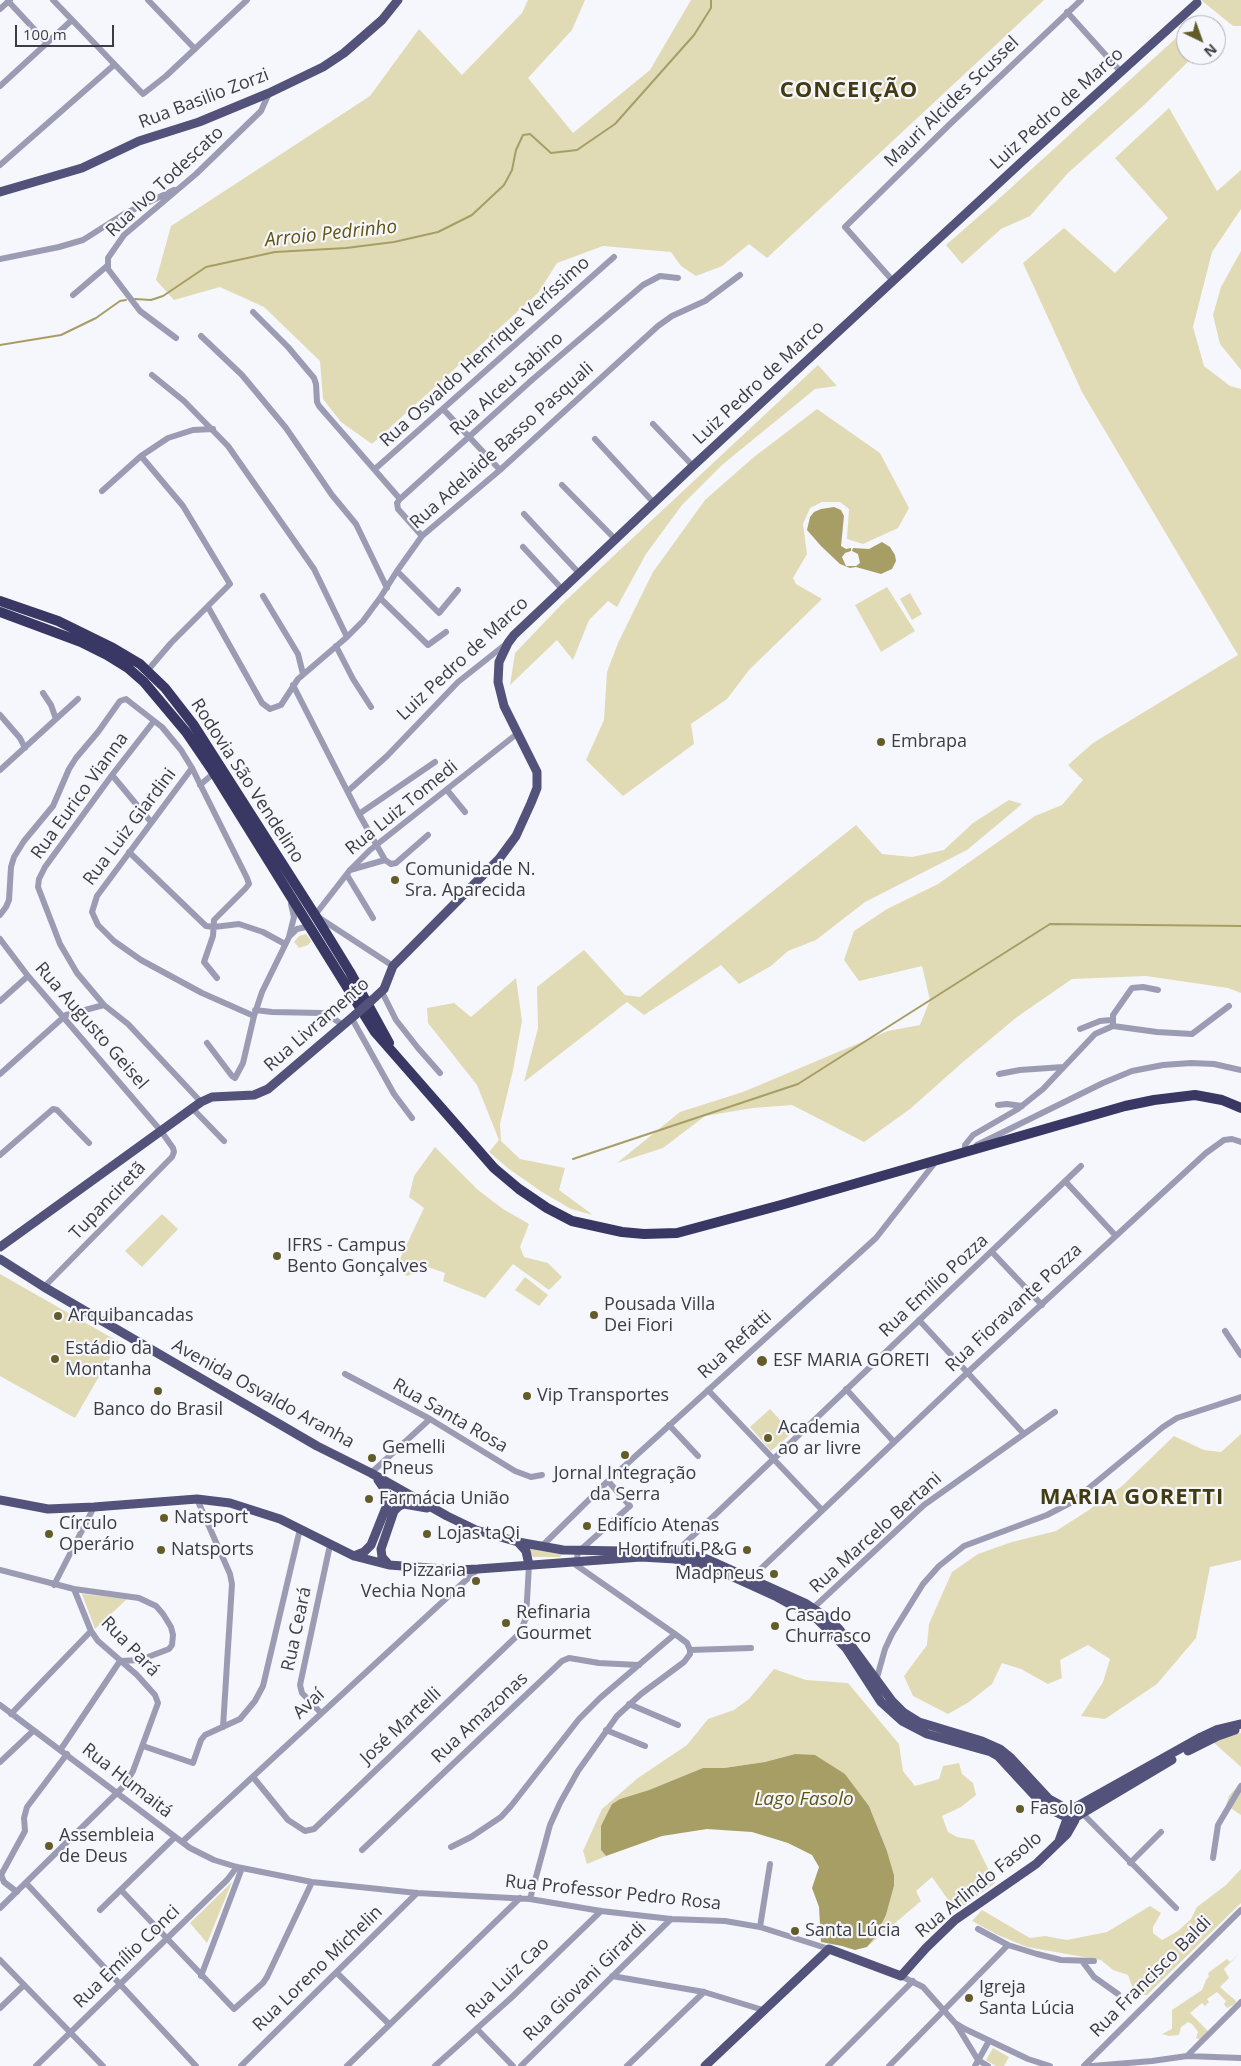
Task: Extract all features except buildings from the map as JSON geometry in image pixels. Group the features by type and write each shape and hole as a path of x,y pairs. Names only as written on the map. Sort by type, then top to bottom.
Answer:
{"highway":[{"name":"Rodovia São Vendelino","path":"0,600 58,621 113,648 148,670 166,688 193,724 315,915 350,972 395,1055"},
{"path":"0,612 81,642 128,668 144,682 170,711 214,773 288,890 368,1023 494,1168 518,1189 547,1208 572,1220 597,1227 644,1234 677,1233 1125,1106 1183,1095 1208,1097 1241,1108"}],"main road":[{"name":"Rua Basilio Zorzi","path":"0,192 82,168 139,141 199,122 323,68 382,20 398,0"},
{"name":"Luiz Pedro de Marco","path":"508,643 562,589 693,466 1197,3"},
{"name":"Rua Livramento","path":"0,1247 201,1102 212,1097 247,1096 261,1093 273,1085 382,992 393,966 499,859 516,836 531,803 538,779 533,762 504,706 498,682 499,662 508,643"},
{"name":"Avenida Osvaldo Aranha","path":"0,1259 44,1287 318,1446 476,1530 518,1542 578,1552 677,1551 707,1559 748,1580"},
{"path":"354,1556 364,1552 371,1545 387,1505 387,1493 372,1474"},
{"path":"0,1498 31,1507 48,1509 197,1499 240,1506 280,1519 354,1556 388,1565 478,1570 641,1557 675,1559 711,1567 748,1580 811,1611 846,1648 874,1684 881,1702 891,1712 913,1728 927,1734 998,1756 1045,1807 1073,1815 1216,1730 1241,1724"},
{"path":"388,1565 382,1557 381,1549 396,1508 404,1504 436,1510"},
{"path":"518,1542 526,1552 529,1565"},
{"path":"1165,1761 1218,1736 1241,1729"},
{"name":"Rua Arlindo Fasolo","path":"901,1976 955,1920 1036,1864 1067,1834 1073,1815"},
{"path":"705,2066 829,1949"},
{"name":"Rua Professor Pedro Rosa","path":"829,1949 901,1976"}],"street":[{"path":"53,0 143,94 195,49 246,0"},
{"path":"148,0 195,49"},
{"name":"Mauri Alcides Scussel","path":"893,281 845,227 1081,0"},
{"path":"0,9 9,1 47,44"},
{"path":"1067,12 1121,72"},
{"path":"0,86 72,20"},
{"path":"0,165 114,65"},
{"name":"Rua Ivo Todescato","path":"176,338 146,316 128,296 107,266 111,254 124,235 181,187 260,111 269,93"},
{"path":"0,259 59,248 82,240 124,214 181,187"},
{"name":"Rua Osvaldo Henrique Veríssimo","path":"375,469 444,410 614,257"},
{"path":"73,295 107,266"},
{"name":"Rua Adelaide Basso Pasquali","path":"208,607 265,706 270,709 281,705 302,674 347,637 380,598 422,536 500,470 658,326 672,316 705,301 740,275"},
{"name":"Rua Alceu Sabino","path":"400,499 470,438 533,379 643,285 660,276 678,278"},
{"name":"Rua Osvaldo Henrique Veríssimo","path":"253,312 288,347 314,378 319,406 400,499"},
{"path":"201,336 242,376 286,428 332,495 356,524 387,588"},
{"path":"152,375 171,389 213,429 237,458 314,569 347,637"},
{"path":"444,410 500,470"},
{"path":"653,424 693,466"},
{"path":"102,491 141,456 168,438 193,430 213,429"},
{"path":"595,439 654,503"},
{"path":"141,456 183,506 230,581 230,587 171,643 148,670"},
{"path":"562,485 615,539"},
{"path":"400,499 398,509 422,536"},
{"path":"524,514 579,573"},
{"path":"523,546 562,589"},
{"path":"397,571 436,612 440,612 458,590"},
{"path":"263,596 298,654 302,674"},
{"path":"380,598 428,645 446,632"},
{"name":"Luiz Pedro de Marco","path":"348,791 386,756 458,682 508,643"},
{"path":"336,646 353,680 371,707"},
{"path":"293,685 359,814 385,860 391,864 396,863 428,835"},
{"path":"43,693 52,705 56,719"},
{"path":"1,766 25,748 78,699"},
{"path":"0,914 9,900 11,867 14,857 24,841 53,806 72,763 98,732 120,701 126,699 171,736 192,768 249,881 245,889 215,918 213,936 204,962 217,978"},
{"path":"0,715 20,738 25,748"},
{"name":"Rua Eurico Vianna","path":"154,721 45,867 38,883 53,927 66,956 77,973 104,1006 128,1024 201,1102"},
{"name":"Rua Luiz Tomedi","path":"315,915 349,873 378,845 518,733"},
{"path":"359,814 435,762"},
{"name":"Rua Luiz Giardini","path":"192,768 94,901 92,912 98,925 114,941 141,960 202,994 254,1013 320,1013 328,1015 343,1025"},
{"path":"200,785 214,773"},
{"path":"112,775 151,822"},
{"path":"447,790 465,812"},
{"path":"129,852 204,924 214,927 239,924 287,941"},
{"path":"373,918 349,873 385,860"},
{"path":"207,1043 235,1078 243,1063 254,1013 287,941 294,917 288,890"},
{"path":"315,915 393,966"},
{"path":"287,941 297,929 310,926"},
{"name":"Rua Augusto Geisel","path":"0,939 62,1017 161,1130"},
{"path":"0,1001 28,976"},
{"path":"964,1151 974,1135 1022,1106 1044,1089 1095,1034 1112,1023 1113,1015 1132,988 1143,987 1158,990"},
{"path":"382,992 396,1020 440,1073"},
{"path":"0,1074 62,1017 74,1011 104,1006"},
{"path":"1080,1028 1100,1021 1158,1032 1192,1034 1229,1006"},
{"path":"353,1016 394,1094 412,1118"},
{"path":"964,1151 1103,1083 1132,1071 1163,1065 1191,1063 1214,1064 1241,1070"},
{"path":"999,1074 1020,1070 1063,1067"},
{"path":"998,1105 1022,1106"},
{"path":"192,1108 224,1141"},
{"path":"0,1155 53,1109 57,1110 89,1143"},
{"name":"Tupanciretã","path":"44,1287 172,1157 173,1148 161,1130"},
{"name":"Rua Fioravante Pozza","path":"748,1580 968,1372 1042,1305 1115,1234 1218,1144 1232,1139 1241,1142"},
{"name":"Rua Refatti","path":"542,1546 608,1481 876,1238 938,1158"},
{"name":"Rua Emílio Pozza","path":"677,1551 772,1458 1081,1166"},
{"path":"1065,1181 1115,1234"},
{"path":"992,1252 1042,1305"},
{"path":"919,1320 1024,1434"},
{"path":"1225,1331 1241,1355"},
{"name":"Rua Santa Rosa","path":"344,1374 430,1419 515,1471 531,1476 542,1475"},
{"path":"846,1388 894,1442"},
{"path":"708,1390 822,1510"},
{"path":"874,1684 885,1649 892,1634 923,1584 945,1561 971,1543 1047,1515 1072,1502 1110,1473 1163,1427 1177,1418 1241,1396"},
{"name":"Rua Marcelo Bertani","path":"811,1611 924,1505 1055,1412"},
{"path":"372,1474 430,1419"},
{"path":"669,1426 698,1456"},
{"path":"530,1899 543,1847 560,1803 578,1772 606,1730 629,1704 684,1662 690,1654 687,1643 578,1567 576,1561 578,1552 630,1506 608,1481"},
{"path":"197,1499 230,1574 232,1584 223,1727"},
{"path":"54,1585 94,1507"},
{"path":"143,1746 193,1763 201,1740 210,1732 234,1722 244,1715 255,1701 263,1686 300,1529"},
{"name":"Rua Ceará","path":"322,1713 302,1693 300,1685 330,1545"},
{"name":"José Martelli","path":"253,1777 288,1820 304,1831 314,1829 519,1634 526,1618 529,1565"},
{"path":"0,1570 54,1585 139,1598 156,1606 168,1620 173,1635 172,1645 169,1649 140,1660 120,1661 61,1750"},
{"path":"457,1570 461,1578 458,1588"},
{"name":"Avaí","path":"182,1842 478,1570"},
{"name":"Rua Pará","path":"0,1908 118,1792 130,1776 158,1703 157,1699 137,1675 98,1641 91,1632 74,1589"},
{"path":"11,1714 91,1632"},
{"path":"451,1848 501,1817 573,1726 600,1698 675,1634"},
{"path":"690,1650 751,1648"},
{"name":"Rua Amazonas","path":"362,1850 562,1661 569,1658 599,1663 639,1665"},
{"path":"629,1704 678,1725"},
{"name":"Rua Humaitá","path":"0,1705 118,1792 175,1838 214,1860 239,1868"},
{"path":"606,1730 645,1746"},
{"path":"0,1762 33,1731"},
{"path":"17,1892 4,1882 1,1875 25,1831 24,1818 27,1808 67,1754"},
{"path":"1213,1858 1218,1825 1240,1789"},
{"path":"1073,1815 1130,1863 1176,1908"},
{"path":"1130,1863 1161,1832"},
{"path":"100,1910 175,1838"},
{"path":"760,1927 770,1864"},
{"path":"201,1976 239,1868"},
{"name":"Rua Professor Pedro Rosa","path":"239,1868 312,1882 417,1893 520,1898 601,1911 670,1919 725,1921 760,1927 829,1949"},
{"name":"Rua Emílio Conci","path":"36,2066 239,1868"},
{"path":"26,1882 196,2066"},
{"path":"121,1890 234,2010 267,1977 312,1882"},
{"name":"Rua Loreno Michelin","path":"241,2066 417,1893"},
{"path":"347,2066 520,1898"},
{"name":"Rua Francisco Baldi","path":"1084,2066 1241,1910"},
{"name":"Rua Luiz Cao","path":"435,2066 477,2029 601,1911"},
{"name":"Rua Giovani Girardi","path":"521,2066 670,1919"},
{"path":"978,1929 1008,1945 1036,1954 1094,1961"},
{"path":"889,2066 1008,1945"},
{"path":"0,1960 103,2066"},
{"path":"1082,1961 1094,1976 1118,1994"},
{"path":"337,1972 389,2024"},
{"path":"612,1976 704,1992 763,2010"},
{"name":"Rua Professor Pedro Rosa","path":"901,1976 913,1981 930,1994 955,2022"},
{"path":"828,2066 913,1981"},
{"path":"0,2008 24,1985"},
{"path":"627,2066 704,1992"},
{"path":"1187,2056 1241,2002"},
{"path":"955,2022 989,2041 1050,2066"},
{"path":"955,2022 977,2063 988,2066"},
{"path":"477,2029 513,2066"},
{"path":"977,2063 989,2041"},
{"path":"1092,2066 1187,2056 1241,2058"}],"shaded area":[{"path":"528,0 585,0 572,30 528,78 573,133 650,70 691,0 1044,0 767,258 749,244 722,266 696,276 681,266 671,252 603,246 557,263 538,293 372,444 341,422 323,399 320,361 264,307 220,287 174,300 156,280 171,226 370,96 419,29 462,75 522,13"},
{"path":"1201,0 1241,0 1241,26 1233,26 1226,20 1226,15 1219,15"},
{"path":"1176,38 1176,65 1185,65 1144,105 1068,173 1030,216 1001,229 962,264 946,245"},
{"path":"1169,108 1217,191 1241,170 1241,209 1212,252 1193,327 1204,366 1230,386 1241,389 1241,993 1228,988 1146,976 1072,979 1017,1017 910,1109 864,1142 792,1105 753,1108 705,1116 663,1148 617,1163 680,1112 743,1092 888,1031 920,1025 930,1000 922,966 859,981 844,960 854,931 887,909 938,884 1035,816 1062,805 1083,780 1068,765 1093,743 1238,655 1082,392 1023,263 1064,228 1115,273 1168,218 1115,158"},
{"path":"1241,251 1241,370 1220,344 1213,315 1221,287"},
{"path":"818,365 837,386 815,389 722,465 682,505 646,554 617,607 608,601 589,620 573,660 557,640 510,685 515,653 562,604"},
{"path":"817,409 880,453 909,508 898,528 863,544 847,539 849,509 840,502 822,502 810,508 803,524 807,554 793,578 796,584 822,599 749,670 727,699 691,724 694,744 623,796 586,760 604,720 607,672 618,643 653,572 705,500 754,457"},
{"path":"887,587 915,631 881,652 855,605"},
{"path":"910,593 922,614 912,620 900,599"},
{"path":"1009,800 1022,804 967,850 865,902 816,940 788,951 771,966 739,984 721,965 644,1015 627,1002 524,1082 538,1028 537,987 584,950 625,995 640,997 856,825 882,854 912,857 944,850 973,823"},
{"path":"306,934 311,941 308,945 299,948 294,942 299,936"},
{"path":"516,978 522,1021 500,1124 501,1141 520,1159 565,1168 559,1190 593,1215 571,1209 542,1192 509,1169 489,1152 499,1140 477,1085 428,1023 427,1008 454,1003 471,1017"},
{"path":"435,1147 478,1190 503,1209 529,1224 520,1247 524,1257 548,1263 562,1277 549,1290 513,1264 485,1298 443,1281 445,1273 428,1267 407,1276 396,1267 424,1208 409,1197 414,1176"},
{"path":"162,1214 178,1229 142,1267 125,1251"},
{"name":"Estádio da Montanha","path":"0,1274 119,1342 75,1418 0,1376"},
{"path":"525,1277 548,1295 539,1306 515,1290"},
{"path":"770,1409 792,1433 771,1451 750,1427"},
{"path":"1241,1434 1241,1560 1210,1567 1196,1638 1157,1684 1105,1719 1081,1716 1103,1682 1110,1659 1088,1645 1060,1660 1062,1678 1048,1684 1021,1669 1002,1663 992,1684 969,1702 948,1714 913,1696 904,1676 927,1645 929,1624 952,1572 978,1554 1012,1542 1056,1531 1122,1486 1174,1436 1204,1450 1221,1452"},
{"path":"531,1547 563,1553 560,1557 533,1557 529,1553"},
{"path":"82,1594 110,1597 127,1599 95,1629"},
{"path":"774,1669 806,1680 848,1683 899,1744 903,1771 915,1786 939,1779 943,1766 959,1763 962,1774 973,1783 976,1795 961,1807 942,1816 948,1832 957,1837 974,1840 995,1883 956,1911 932,1877 916,1891 921,1901 867,1947 875,1937 886,1915 894,1886 894,1875 887,1851 869,1806 845,1774 795,1754 765,1762 724,1768 703,1768 649,1790 620,1799 612,1804 601,1850 606,1856 587,1864 583,1851 602,1809 638,1778 687,1745 708,1719 734,1710 749,1699"},
{"path":"1241,1733 1241,1767 1213,1742"},
{"path":"1241,1782 1241,1815 1226,1805 1229,1796"},
{"path":"1241,1869 1241,1903 1147,1995 1139,1995 1132,1986 1128,1975 1113,1970 1101,1960 1027,1947 998,1935 972,1921 982,1910 1030,1938 1045,1936 1067,1940 1107,1932 1150,1906 1161,1913 1153,1927 1153,1933 1162,1940 1178,1931 1191,1919 1197,1907 1226,1885"},
{"path":"232,1882 207,1943 190,1923"},
{"path":"1240,1953 1224,1969 1229,1978 1220,1987 1236,2001 1235,2004 1227,2008 1224,2004 1226,2001 1217,1992 1207,1999 1209,2002 1205,2006 1202,2003 1190,2013 1209,2032 1201,2040 1196,2038 1198,2032 1188,2022 1181,2027 1179,2035 1169,2036 1162,2034 1172,2029 1172,2010 1202,1990 1209,1976 1208,1973 1227,1959 1230,1962"},
{"path":"993,2048 1009,2057 1004,2066 996,2066 986,2060"}],"water":[{"path":"834,507 841,510 844,516 841,546 846,549 851,548 851,551 845,553 842,557 846,566 856,566 860,563 858,554 852,551 853,548 869,549 882,542 890,547 895,555 896,561 892,569 881,574 856,567 850,568 840,564 821,546 807,530 810,517 814,512 821,509"},
{"name":"Lago Fasolo","path":"795,1754 815,1755 845,1774 869,1806 887,1851 894,1875 894,1886 886,1915 875,1937 867,1947 855,1950 821,1942 819,1907 812,1888 819,1867 812,1855 788,1843 752,1832 707,1829 662,1836 606,1856 601,1850 601,1826 612,1804 620,1799 649,1790 703,1768 724,1768 765,1762"}],"waterway":[{"name":"Arroio Pedrinho","path":"135,299 151,300 163,296 206,267 275,252 346,248 394,242 438,232 472,215 504,185 512,170 516,150 523,135 530,134 551,153 577,150 615,124 694,35 711,8 711,0"},
{"name":"Arroio Pedrinho","path":"0,345 61,335 96,318 120,301 126,300"},
{"path":"573,1159 798,1084 1050,924 1241,926"}],"place":[{"name":"Embrapa","path":"881,742"},
{"name":"Comunidade N. Sra. Aparecida","path":"395,880"},
{"name":"IFRS - Campus Bento Gonçalves","path":"277,1256"},
{"name":"Pousada Villa Dei Fiori","path":"594,1315"},
{"name":"Arquibancadas","path":"58,1316"},
{"name":"Estádio da Montanha","path":"55,1359"},
{"name":"ESF MARIA GORETI","path":"762,1361"},
{"name":"Banco do Brasil","path":"158,1391"},
{"name":"Vip Transportes","path":"527,1396"},
{"name":"Academia ao ar livre","path":"768,1438"},
{"name":"Jornal Integração da Serra","path":"625,1455"},
{"name":"Gemelli Pneus","path":"372,1458"},
{"name":"Farmácia União","path":"369,1499"},
{"name":"Natsport","path":"164,1518"},
{"name":"Edifício Atenas","path":"587,1526"},
{"name":"Círculo Operário","path":"49,1534"},
{"name":"Lojas taQi","path":"427,1534"},
{"name":"Natsports","path":"161,1550"},
{"name":"Hortifruti P&G","path":"747,1550"},
{"name":"Madpneus","path":"774,1574"},
{"name":"Pizzaria Vechia Nona","path":"476,1581"},
{"name":"Refinaria Gourmet","path":"506,1623"},
{"name":"Casa do Churrasco","path":"775,1626"},
{"name":"Fasolo","path":"1020,1809"},
{"name":"Assembleia de Deus","path":"49,1846"},
{"name":"Santa Lúcia","path":"795,1931"},
{"name":"Igreja Santa Lúcia","path":"969,1998"}],"district":[{"name":"CONCEIÇÃO","path":"849,91"},
{"name":"MARIA GORETTI","path":"1132,1498"}]}
